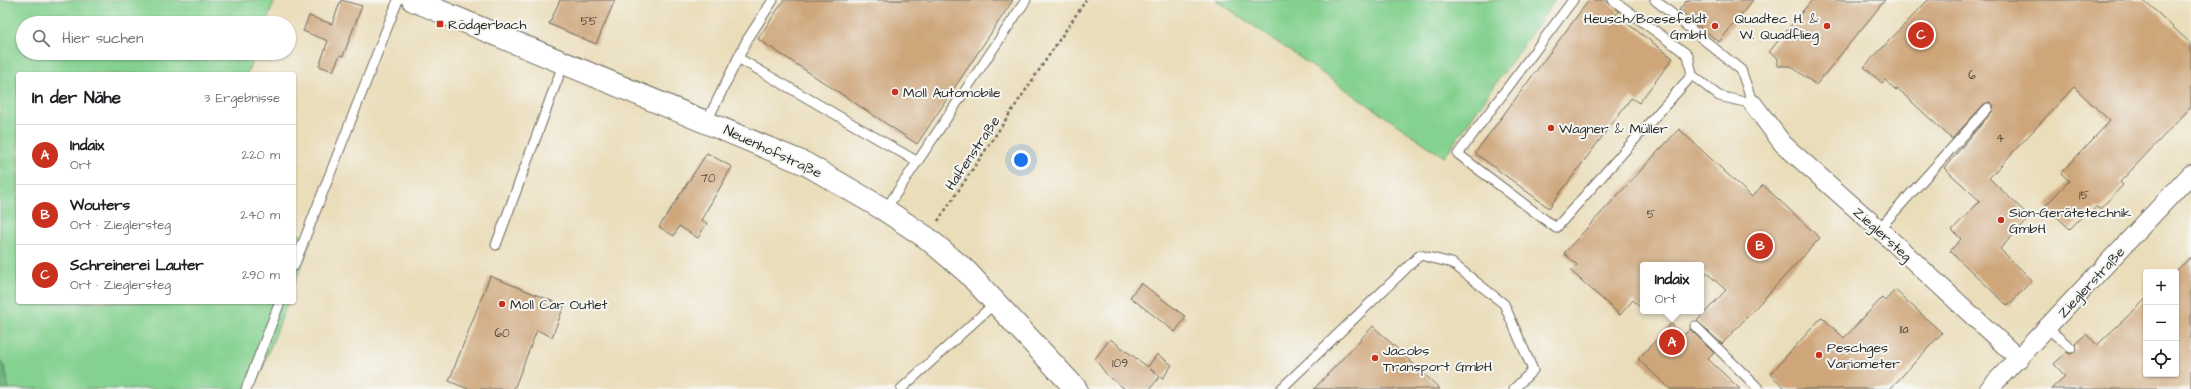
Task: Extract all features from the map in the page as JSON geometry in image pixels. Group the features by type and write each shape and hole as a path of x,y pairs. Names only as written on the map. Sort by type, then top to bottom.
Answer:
{"street":[{"name":"Neuenhofstraße","path":"413,0 707,121 806,164 885,210 927,238 966,272 1076,389"},
{"name":"Zieglersteg","path":"1753,104 1783,144 1879,229 2019,359"},
{"name":"Zieglerstraße","path":"1990,389 2191,174"}],"lane":[{"path":"296,261 398,0"},
{"path":"707,121 747,40 773,0"},
{"path":"885,210 1026,0"},
{"path":"1573,0 1458,154 1556,228 1692,74"},
{"path":"1613,0 1688,55 1692,74 1719,96 1753,104"},
{"path":"1655,0 1741,70 1753,104"},
{"path":"738,58 918,162"},
{"path":"496,245 564,62"},
{"path":"1879,229 1988,108"},
{"path":"1281,389 1420,255 1452,263 1504,304 1533,370 1514,389"},
{"path":"901,389 995,302"},
{"path":"246,389 279,304"},
{"path":"1695,326 1759,389"},
{"path":"2047,328 2071,348"}],"path":[{"name":"Halfenstraße","path":"927,238 1086,0"}],"green space":[{"path":"0,0 275,0 269,16 16,16 16,60 252,60 248,72 16,72 16,304 287,304 254,389 9,389 5,368 0,360"},
{"path":"1216,0 1555,0 1444,157"},
{"path":"296,233 311,240 296,280"},
{"path":"0,360 5,368 9,389 0,389"}],"building":[{"path":"341,0 362,6 343,56 340,55 333,71 319,66 328,41 303,31 309,16 332,24"},
{"path":"560,0 615,0 596,44 549,24"},
{"name":"Moll Automobile","path":"784,0 1013,0 917,144 758,39"},
{"name":"Wagner & Müller","path":"1589,0 1605,0 1619,11 1616,15 1673,58 1639,103 1631,98 1549,208 1475,153"},
{"name":"Heusch/Boesefeldt GmbH","path":"1687,0 1753,0 1719,42 1679,10"},
{"name":"Quadtec H. & W. Quadflieg","path":"1812,0 1885,0 1816,85 1791,66 1778,66 1778,58 1769,52"},
{"path":"1928,0 2144,0 2191,44 2191,107 2120,182 2123,185 2100,209 2097,207 2090,213 2087,211 2070,229 2045,206 2069,181 2061,173 2110,121 2074,87 1989,178 2030,217 2000,249 2032,280 2008,306 1950,251 1961,239 1952,230 1980,201 1944,168 1992,112 1994,106 1990,102 1984,104 1952,139 1898,89 1896,90 1885,80 1882,83 1864,67"},
{"path":"1679,129 1752,197 1763,185 1820,238 1722,344 1697,321 1726,290 1704,271 1704,262 1640,262 1640,307 1633,300 1620,315 1571,271 1577,265 1564,253"},
{"path":"707,153 732,167 701,220 707,223 698,238 679,226 674,236 659,227"},
{"path":"2191,257 2191,389 2051,389 2065,376 2054,364 2067,352 2070,354 2075,352 2077,349 2075,344 2086,334 2097,345 2143,302 2143,377 2179,377 2178,269"},
{"path":"490,276 564,306 552,337 537,330 514,389 468,389 449,381"},
{"path":"1141,283 1186,317 1175,332 1130,297"},
{"path":"1895,290 1942,333 1890,389 1786,389 1770,374 1822,317 1844,338 1882,298 1885,301"},
{"path":"1671,324 1683,336 1690,329 1714,353 1708,359 1740,389 1670,389 1638,359"},
{"name":"Jacobs Transport GmbH","path":"1373,326 1440,389 1314,389"},
{"path":"1110,339 1148,367 1157,354 1172,365 1163,378 1150,369 1160,376 1150,389 1125,389 1107,375 1095,359"}],"place":[{"name":"Rödgerbach","path":"440,24"},
{"name":"Heusch/Boesefeldt GmbH","path":"1715,26"},
{"name":"Quadtec H. & W. Quadflieg","path":"1827,26"},
{"name":"Schreinerei Lauter","path":"1921,35"},
{"name":"Moll Automobile","path":"895,92"},
{"name":"Wagner & Müller","path":"1551,128"},
{"name":"Sion-Gerätetechnik GmbH","path":"2001,220"},
{"name":"Wouters","path":"1760,246"},
{"name":"Moll Car Outlet","path":"502,304"},
{"name":"Indaix","path":"1672,342"},
{"name":"Peschges Variometer","path":"1819,355"},
{"name":"Jacobs Transport GmbH","path":"1375,358"}]}
